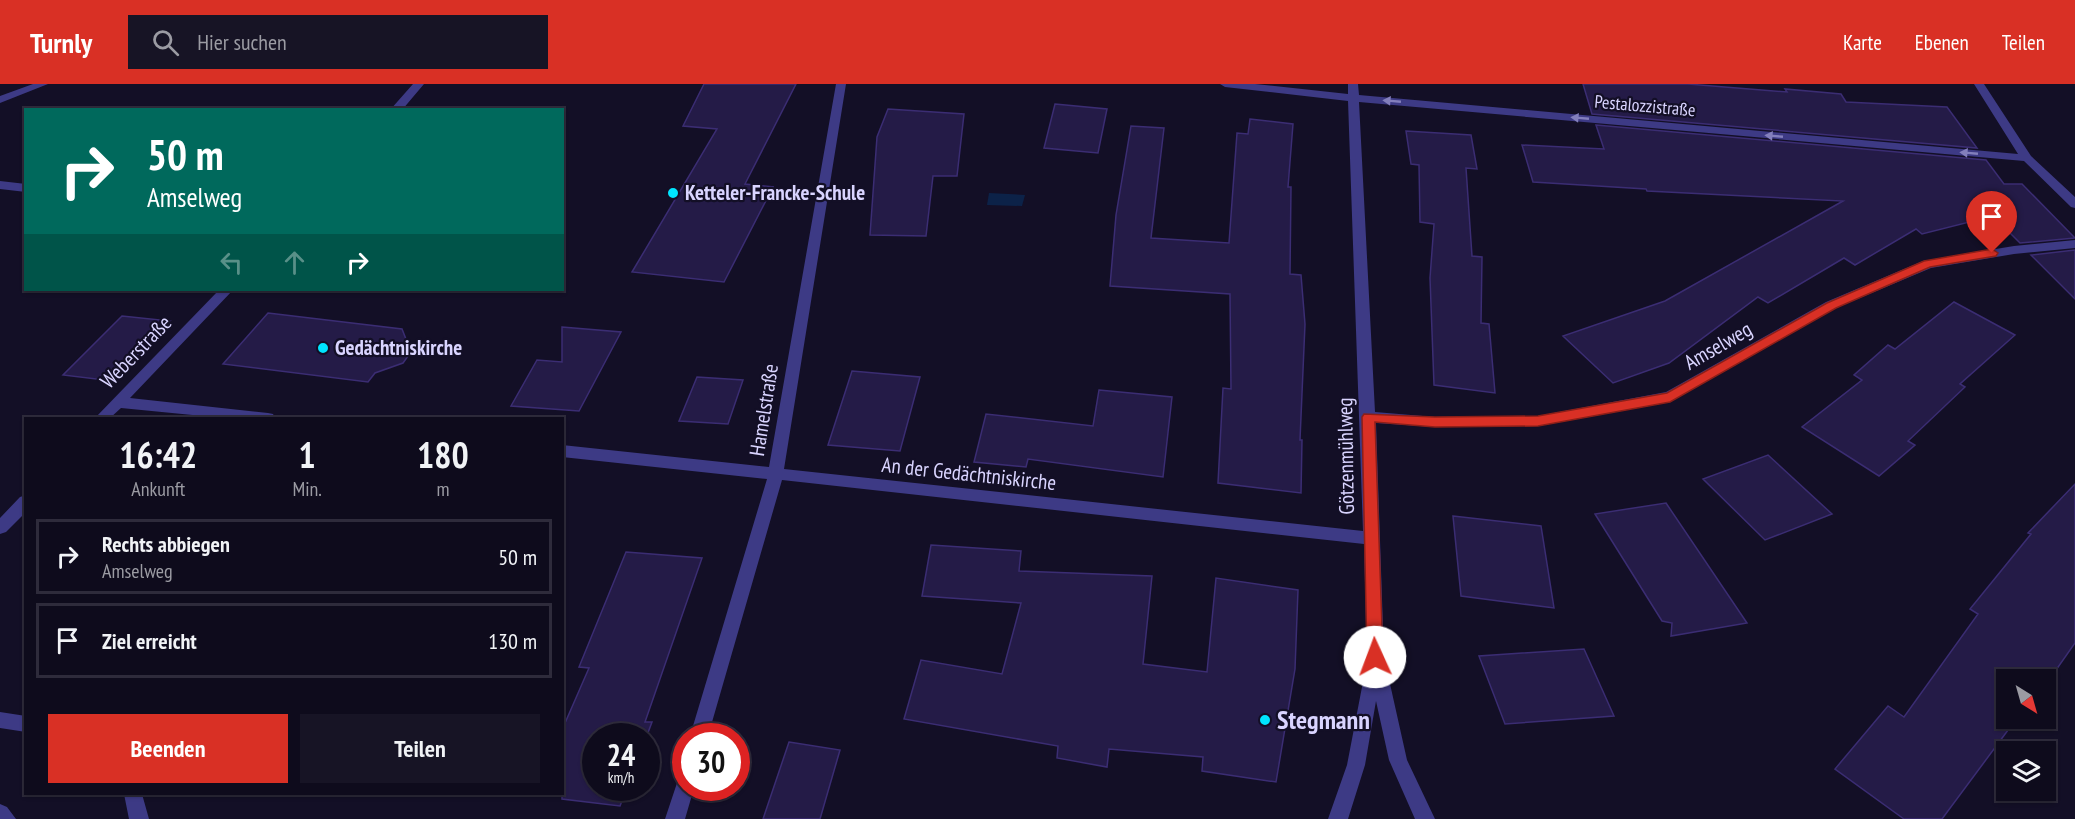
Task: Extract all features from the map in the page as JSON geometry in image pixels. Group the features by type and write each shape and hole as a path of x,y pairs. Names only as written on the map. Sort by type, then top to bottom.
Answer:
{"street":[{"path":"0,100 43,84"},
{"path":"397,108 419,84"},
{"name":"Hamelstraße","path":"703,723 776,474 841,84"},
{"name":"Pestalozzistraße","path":"1225,84 1355,98 2027,159"},
{"name":"Götzenmühlweg","path":"1353,84 1368,417 1375,657 1398,760 1425,819"},
{"path":"1979,84 2027,159 2075,204"},
{"path":"0,185 24,188"},
{"name":"Amselweg","path":"1368,417 1435,422 1538,421 1670,398 1831,305 1928,264 2014,250 2075,244"},
{"name":"Weberstraße","path":"103,417 225,291"},
{"path":"118,402 259,417"},
{"name":"An der Gedächtniskirche","path":"564,451 1371,538"},
{"path":"0,528 24,503"},
{"path":"1338,819 1356,765 1375,657"},
{"path":"0,720 24,724"},
{"path":"133,795 139,819"},
{"path":"675,819 680,801"},
{"path":"0,813 6,819"}],"water":[{"path":"989,193 1025,195 1022,206 987,205"}],"building":[{"path":"704,84 796,84 745,184 773,187 724,282 632,272 717,129 683,126"},
{"path":"1583,84 1688,84 1787,92 1785,89 1841,94 1846,102 1947,107 1977,148 1592,114"},
{"path":"1055,104 1107,109 1098,153 1044,148"},
{"path":"888,109 964,114 957,176 933,176 926,236 870,235 877,137"},
{"path":"1250,119 1293,124 1288,187 1291,187 1290,274 1301,275 1305,324 1300,440 1302,440 1301,493 1218,483 1223,388 1231,389 1230,294 1110,286 1116,215 1131,126 1164,128 1151,238 1229,243 1237,133 1248,134"},
{"path":"1596,125 1986,160 2004,184 2022,184 2075,238 2020,243 1993,216 1922,234 1916,229 1855,265 1844,258 1768,303 1758,297 1669,363 1613,383 1563,336 1665,301 1843,201 1647,191 1646,189 1533,182 1522,145 1604,149"},
{"path":"1406,131 1471,135 1477,169 1466,168 1472,256 1482,257 1481,323 1489,324 1495,393 1434,385 1430,278 1434,224 1420,222 1419,165 1411,164"},
{"path":"2075,250 2075,299 2031,255"},
{"path":"1954,302 2015,335 1960,384 1965,387 1908,441 1915,445 1879,476 1802,427 1862,380 1854,375 1888,345 1895,349"},
{"name":"Gedächtniskirche","path":"268,313 402,329 411,352 403,363 375,373 368,382 223,364"},
{"path":"122,316 170,321 113,381 63,375"},
{"path":"562,327 621,332 579,411 511,406 537,360 562,362"},
{"path":"852,371 920,377 900,451 828,445"},
{"path":"697,377 743,380 728,424 679,421"},
{"path":"1099,390 1172,397 1163,477 1028,459 1026,467 974,462 986,414 1093,426"},
{"path":"1768,455 1832,514 1765,540 1703,479"},
{"path":"2075,484 2075,643 2056,670 1996,669 1996,729 2009,729 2000,741 1996,741 1996,746 1942,819 1904,819 1835,769 1888,706 1904,717 1978,614 1970,609 2031,534 2028,533"},
{"path":"1666,503 1747,623 1671,636 1672,623 1662,621 1595,514"},
{"path":"1453,516 1541,526 1554,608 1461,596"},
{"path":"931,545 1021,551 1019,571 1152,576 1143,664 1207,672 1216,578 1298,590 1295,669 1276,782 1202,771 1203,757 1109,749 1107,767 1057,758 1058,746 904,719 921,660 1002,674 1021,603 922,596"},
{"path":"626,552 702,558 645,722 652,723 582,723 582,801 622,801 620,806 562,799 564,795 564,725 589,668 579,667"},
{"path":"1584,649 1614,716 1505,724 1479,656"},
{"path":"789,742 840,750 820,819 763,819"}],"place":[{"name":"Ketteler-Francke-Schule","path":"673,193"},
{"name":"Gedächtniskirche","path":"323,348"},
{"name":"Stegmann","path":"1265,720"}],"route":[{"path":"1375,657 1368,417 1435,422 1538,421 1670,398 1831,305 1928,264 1992,253"}]}
